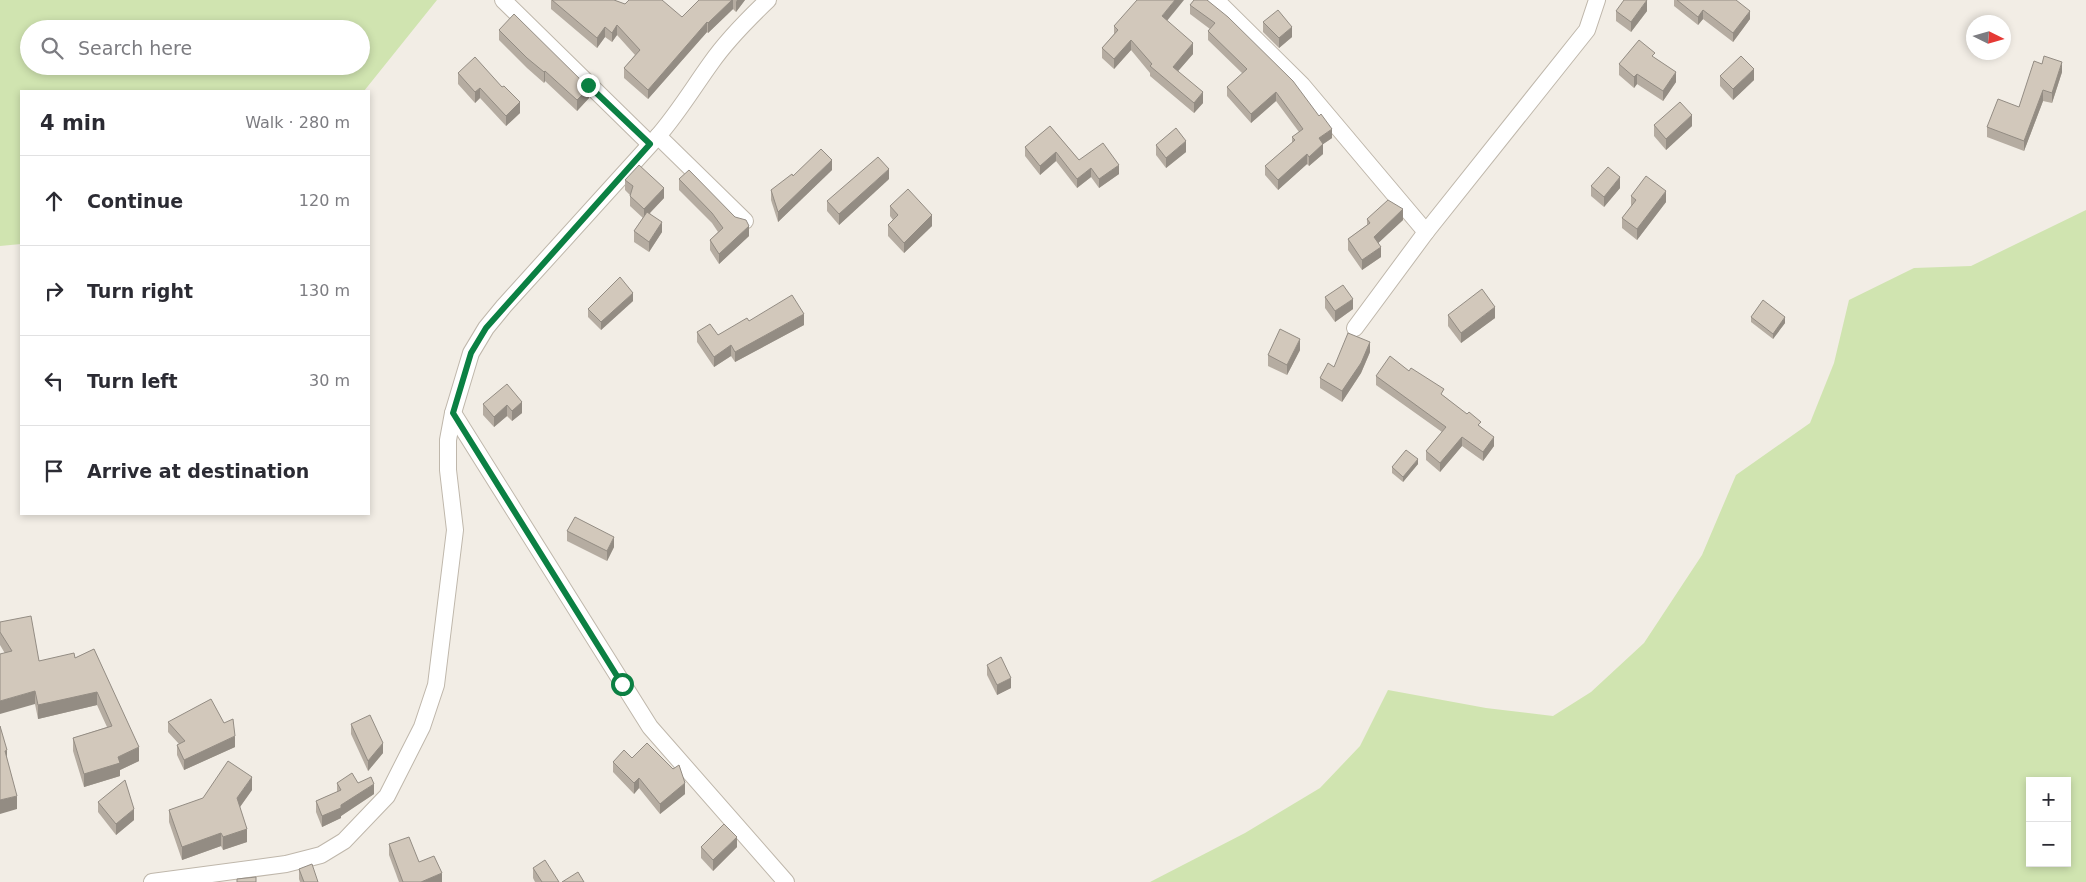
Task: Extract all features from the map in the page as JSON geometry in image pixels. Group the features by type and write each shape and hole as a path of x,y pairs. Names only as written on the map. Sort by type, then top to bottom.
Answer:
{"street":[{"path":"503,0 654,140 745,221"},
{"path":"152,882 220,878 321,855 344,841 387,796 422,727 436,685 456,530 448,470 448,440 453,413 471,353 486,328 654,140 676,114 712,62 750,17 768,0"},
{"path":"1216,0 1302,85 1426,232"},
{"path":"1355,328 1426,232 1588,30 1597,0"},
{"path":"453,413 650,727 786,882"}],"green space":[{"path":"0,0 437,0 365,90 20,90 20,244 0,246"},
{"path":"2086,210 2086,882 1150,882 1245,833 1320,788 1360,746 1388,690 1486,708 1553,716 1591,692 1644,643 1702,555 1736,475 1810,423 1834,363 1849,300 1914,268 1971,266"}],"building":[{"path":"552,0 614,0 625,4 629,0 662,0 682,17 699,0 732,0 707,22 648,90 624,68 640,50 617,25 612,33 605,27 597,38"},
{"path":"1137,0 1175,0 1162,16 1193,43 1173,67 1203,92 1194,103 1150,66 1152,64 1131,40 1114,59 1102,48 1118,30 1114,26"},
{"path":"1194,0 1207,0 1228,17 1293,81 1319,116 1321,114 1332,129 1319,138 1323,144 1309,157 1307,154 1278,180 1265,166 1295,140 1292,137 1303,129 1276,92 1251,114 1227,87 1247,69 1208,31 1215,23 1190,5"},
{"path":"1624,0 1647,0 1631,22 1616,11"},
{"path":"1677,0 1736,0 1750,11 1733,33 1703,10 1698,17"},
{"path":"1278,10 1292,27 1279,38 1263,22"},
{"path":"514,14 589,88 577,100 545,71 527,58 499,30"},
{"path":"1639,40 1655,53 1652,56 1676,72 1663,91 1637,74 1634,77 1619,64"},
{"path":"1741,56 1754,69 1733,89 1720,76"},
{"path":"2044,56 2062,62 2052,93 2043,90 2024,141 1987,127 1998,99 2019,107 2034,61 2042,64"},
{"path":"475,57 502,87 504,86 520,102 506,116 480,88 475,92 458,73"},
{"path":"1680,102 1692,115 1666,139 1654,125"},
{"path":"1050,126 1079,160 1103,143 1119,165 1099,179 1091,168 1077,179 1056,152 1040,166 1025,147"},
{"path":"1176,128 1186,141 1166,158 1156,145"},
{"path":"821,149 832,160 778,212 771,190 792,174 793,176"},
{"path":"878,157 889,169 839,214 827,201"},
{"path":"639,165 664,188 644,209 630,196 633,186 625,180"},
{"path":"1608,167 1620,177 1604,197 1591,186"},
{"path":"689,170 735,217 746,220 749,226 719,254 710,240 723,228 712,213 679,179"},
{"path":"1646,176 1666,191 1637,229 1622,218 1636,200 1631,196"},
{"path":"908,189 932,215 904,243 888,225 898,215 890,206"},
{"path":"1388,200 1403,209 1374,237 1381,247 1362,260 1348,239 1370,223 1367,219"},
{"path":"647,212 662,222 649,242 634,231"},
{"path":"620,277 633,293 601,322 588,309"},
{"path":"1343,285 1353,299 1335,311 1325,297"},
{"path":"1482,289 1495,307 1461,333 1448,315"},
{"path":"792,295 804,314 735,352 731,345 714,357 697,332 710,324 718,335 747,318 749,321"},
{"path":"1763,300 1785,317 1773,334 1751,317"},
{"path":"1280,329 1300,339 1287,365 1268,355"},
{"path":"1348,333 1370,342 1361,363 1342,391 1320,378 1328,363 1334,367"},
{"path":"1390,356 1409,371 1411,368 1444,389 1441,394 1481,422 1478,425 1494,437 1483,452 1462,437 1440,463 1426,451 1446,427 1376,376"},
{"path":"507,384 522,402 512,411 507,405 494,417 483,404"},
{"path":"1406,450 1418,459 1403,477 1392,467"},
{"path":"575,517 614,537 607,551 567,531"},
{"path":"31,616 39,661 74,653 75,658 94,649 139,747 118,757 120,763 84,774 73,738 112,726 97,692 38,705 35,691 0,701 0,654 12,651 0,632 0,622"},
{"path":"1001,657 1011,678 997,685 987,665"},
{"path":"211,699 224,723 233,719 235,736 184,760 177,745 185,741 168,722"},
{"path":"370,715 383,743 368,761 351,724"},
{"path":"0,726 17,796 0,800"},
{"path":"647,743 673,769 679,765 685,783 660,804 639,778 634,783 613,762 624,750 632,758"},
{"path":"228,761 252,777 237,798 247,829 223,837 221,833 182,847 169,810 203,798"},
{"path":"352,773 358,783 371,777 374,784 341,805 341,808 322,816 316,801 341,790 337,783"},
{"path":"125,780 134,809 116,824 98,802"},
{"path":"724,824 737,837 713,860 701,847"},
{"path":"409,837 419,862 434,856 442,873 421,882 403,882 389,844"},
{"path":"545,860 559,882 542,882 533,868"},
{"path":"312,864 318,882 304,882 299,869"},
{"path":"578,872 584,882 562,882"},
{"path":"256,877 256,882 237,882 237,879"}],"route":[{"path":"588,85 650,144 486,328 471,353 453,413 622,684"}]}
